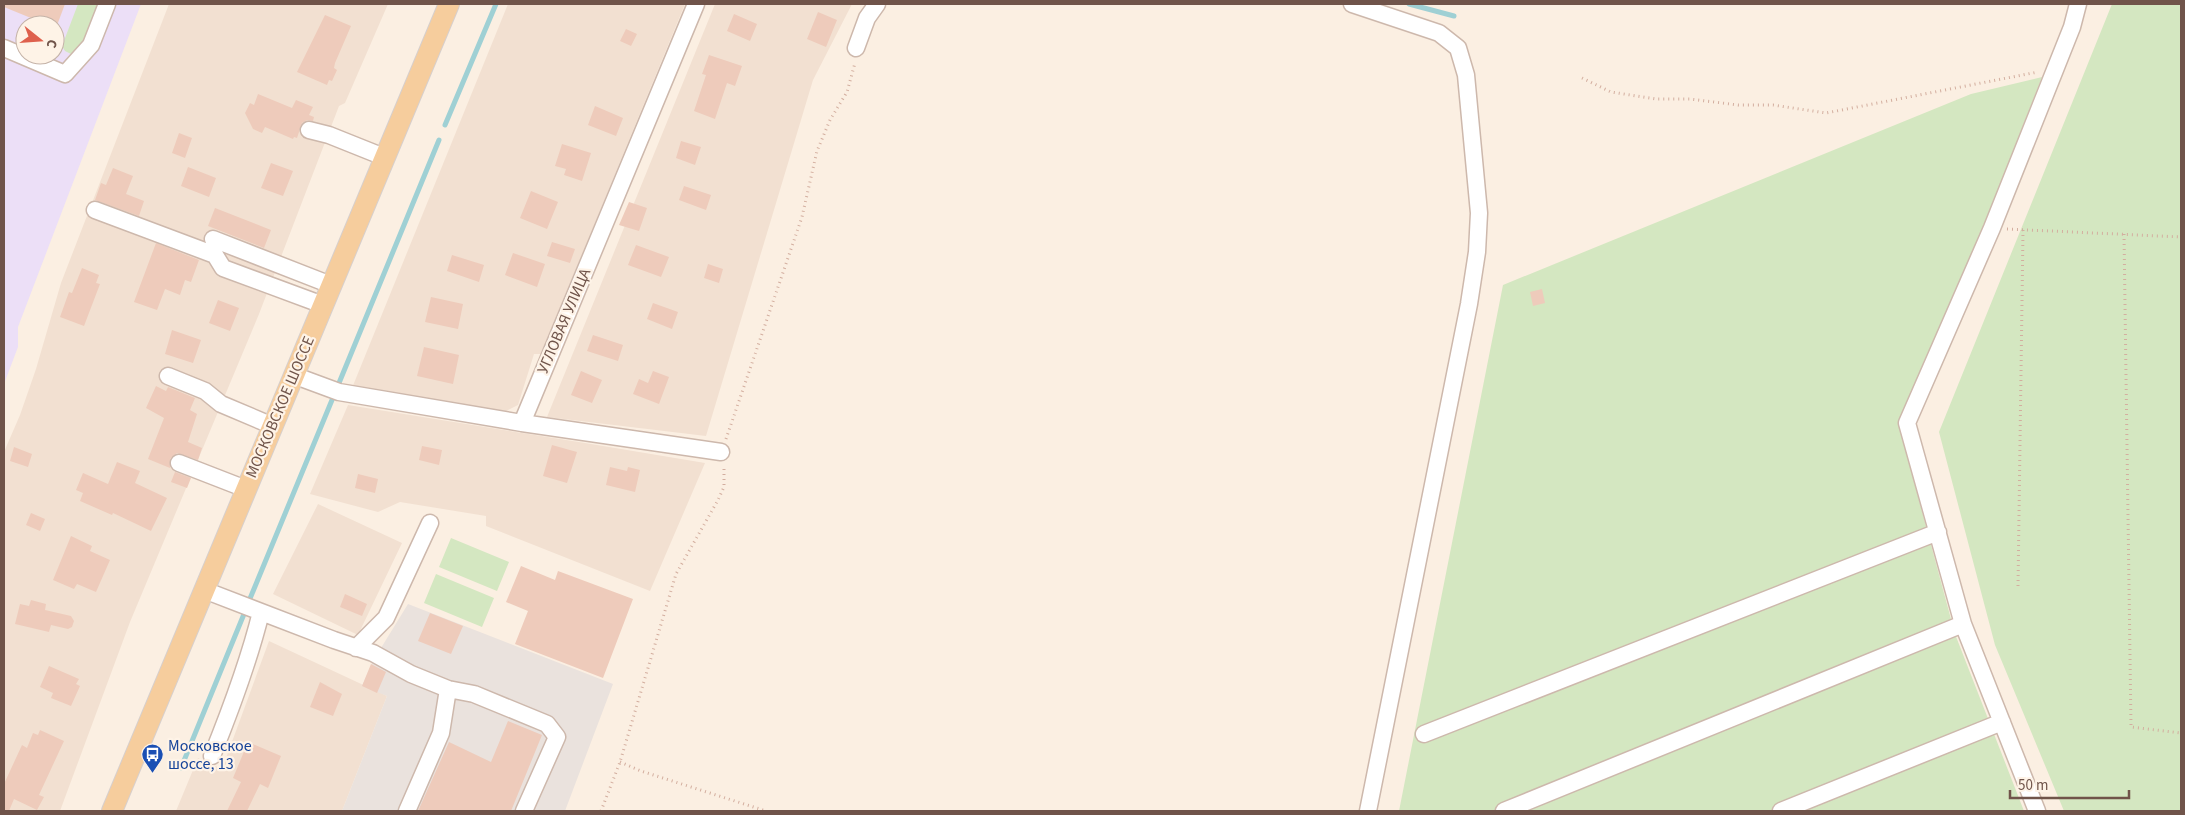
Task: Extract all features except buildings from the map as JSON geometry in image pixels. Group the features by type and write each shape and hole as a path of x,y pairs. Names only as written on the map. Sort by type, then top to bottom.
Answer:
{"main road":[{"name":"МОСКОВСКОЕ ШОССЕ","path":"112,811 449,4"}],"street":[{"path":"4,48 65,74 91,45 107,4"},
{"name":"УГЛОВАЯ УЛИЦА","path":"522,423 696,4"},
{"path":"856,48 867,18 877,4"},
{"path":"1352,4 1439,33 1458,48 1466,75 1479,213 1477,252 1469,304 1368,811"},
{"path":"2037,811 1963,624 1907,423 1992,228 2072,27 2078,4"},
{"path":"309,130 329,135 384,157"},
{"path":"95,210 215,255 223,268 323,305"},
{"path":"213,239 331,285"},
{"path":"294,375 339,392 522,423 721,452"},
{"path":"168,376 205,391 221,404 273,426"},
{"path":"179,463 246,489"},
{"path":"356,648 386,618 430,523"},
{"path":"1424,734 1938,532"},
{"path":"204,590 373,653 411,674 448,689 474,694 548,724 557,736 524,811"},
{"path":"212,756 255,638 261,612"},
{"path":"1504,811 1963,624"},
{"path":"407,811 440,734 448,689"},
{"path":"1782,811 2002,722"}],"path":[{"path":"601,811 620,762 676,574 707,522 724,487 725,468 721,452 802,217 817,152 830,120 847,92 853,74 856,48"},
{"path":"1582,78 1611,92 1656,99 1774,105 1826,113 2056,68"},
{"path":"1992,228 2181,237"},
{"path":"2018,586 2023,230"},
{"path":"2124,234 2131,727 2181,733"},
{"path":"620,762 641,771 766,811"}],"shaded area":[{"path":"4,4 141,4 18,327 18,347 4,384"},
{"path":"169,4 388,4 345,103 339,106 259,314 130,622 60,811 4,811 4,452 20,415 36,369 61,283"},
{"path":"508,4 685,4 541,354 534,354 518,405 506,411 352,388"},
{"path":"715,4 852,4 813,80 706,436 547,417"},
{"path":"348,405 705,463 650,591 486,526 486,516 400,502 378,512 310,494"},
{"path":"318,504 402,543 358,635 273,594"},
{"path":"408,604 613,684 565,811 342,811 387,696 362,686 373,661"},
{"path":"269,641 387,696 342,811 176,811 198,758 222,769"}],"green space":[{"path":"78,4 101,4 83,47 73,55 65,51 65,38"},
{"path":"2112,4 2181,4 2181,811 2064,811 1995,645 1939,432"},
{"path":"2042,77 1902,437 1955,634 2024,811 1399,811 1503,285 1971,94"},
{"path":"451,538 509,562 497,591 439,567"},
{"path":"436,574 494,598 482,627 424,603"}],"waterway":[{"path":"445,125 496,4"},
{"path":"1409,4 1454,16"},
{"path":"339,383 439,140"},
{"path":"249,601 332,400"},
{"path":"181,768 244,614"}],"place":[{"name":"Московское шоссе, 13","path":"152,774"}]}
